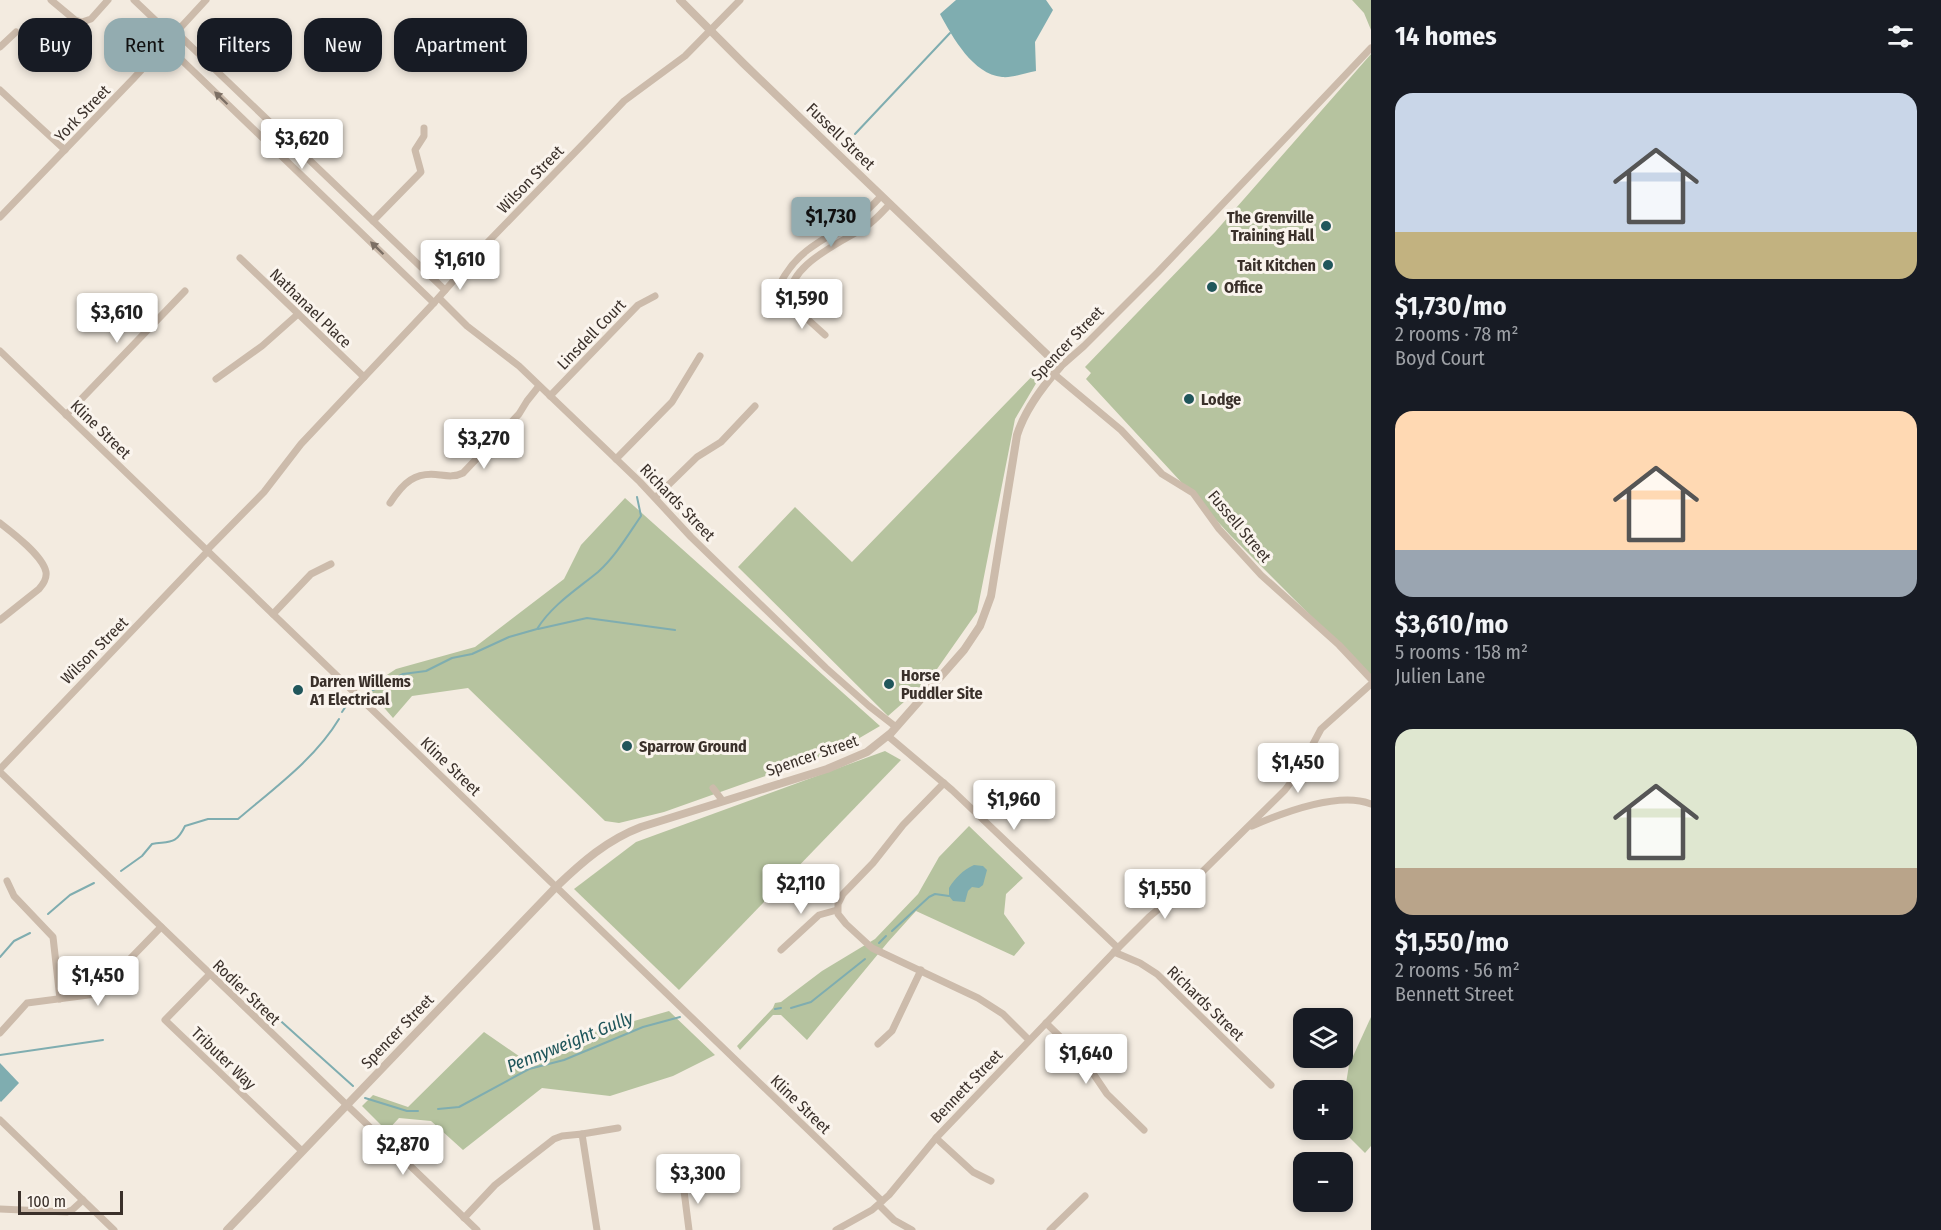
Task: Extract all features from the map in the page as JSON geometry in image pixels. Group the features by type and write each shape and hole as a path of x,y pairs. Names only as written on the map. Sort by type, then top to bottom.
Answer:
{"street":[{"path":"51,0 75,20 82,22 91,19 108,0"},
{"path":"134,0 155,18"},
{"name":"York Street","path":"185,22 206,0"},
{"name":"Fussell Street","path":"680,0 890,204 1057,371 1115,425 1162,474 1193,492 1219,529 1261,575 1339,645 1371,679"},
{"name":"Wilson Street","path":"0,770 264,492 301,444 487,243 620,106 675,64 740,0"},
{"path":"0,47 16,32"},
{"path":"185,44 445,290"},
{"name":"Spencer Street","path":"227,1230 588,856 620,836 641,827 842,764 867,752 888,736 964,650 983,620 991,596 1015,440 1027,412 1057,371 1158,272 1371,48"},
{"name":"Richards Street","path":"185,64 436,300 508,357 550,396 656,497 691,537 801,644 869,706 896,727"},
{"name":"York Street","path":"0,217 139,72"},
{"path":"0,90 64,151"},
{"path":"373,221 421,172 415,150 424,135 424,128"},
{"path":"825,335 782,296 779,290 782,280 793,263 812,245 861,216 881,196"},
{"path":"796,307 791,300 790,292 807,264 818,254 869,224 890,204"},
{"name":"Nathanael Place","path":"240,258 364,377"},
{"path":"66,415 185,291"},
{"name":"Linsdell Court","path":"550,396 638,305 655,296"},
{"path":"216,379 262,346 298,314"},
{"name":"Kline Street","path":"0,351 556,887 880,1203 894,1220 912,1230"},
{"path":"616,459 672,402 700,356"},
{"path":"390,503 402,486 420,474 452,476 463,473 519,414 539,386"},
{"path":"656,497 697,457 721,442 755,406"},
{"path":"0,523 33,553 46,573 39,589 0,620"},
{"path":"273,614 310,574 331,564"},
{"name":"Bennett Street","path":"836,1230 880,1203 936,1138 1116,950 1149,917 1198,876 1289,786 1321,729 1371,684"},
{"name":"Richards Street","path":"888,736 944,783 1116,950 1156,974 1271,1085"},
{"name":"Rodier Street","path":"0,770 477,1230"},
{"path":"944,783 903,825 873,863 843,894 838,902 837,910 842,921 866,944 978,998 1003,1014 1029,1040"},
{"path":"713,788 722,800"},
{"path":"1247,828 1301,808 1330,802 1356,800 1371,804"},
{"path":"7,881 14,896 53,937 60,999"},
{"path":"781,950 819,915 837,910"},
{"path":"0,1033 27,1003 96,994 161,927"},
{"path":"878,1044 892,1031 921,970"},
{"name":"Tributer Way","path":"210,974 165,1020 303,1151"},
{"path":"1046,1023 1084,1060 1107,1094 1144,1130"},
{"path":"0,1120 114,1230"},
{"path":"464,1218 497,1183 554,1139 618,1128"},
{"path":"582,1134 597,1230"},
{"path":"936,1138 973,1173 991,1181"},
{"path":"683,1184 689,1230"},
{"path":"1050,1230 1085,1196"},
{"path":"0,1209 67,1212 83,1200"}],"green space":[{"path":"1352,0 1371,0 1371,30 1364,13"},
{"path":"1371,54 1371,676 1231,536 1086,379 1091,373 1085,367 1215,232"},
{"path":"1041,367 1044,370 1015,419 977,612 930,679 888,716 738,567 795,507 852,562"},
{"path":"625,498 880,726 839,750 664,812 619,823 605,821 468,688 412,696 393,718 367,688 396,669 475,647 564,579 581,545"},
{"path":"885,751 901,760 679,990 574,889 636,842"},
{"path":"969,826 1023,878 1006,894 1004,914 1025,943 1014,956 916,911 807,1040 781,1015 773,1015 740,1050 737,1046 773,1008 775,1003 781,1002 822,971 875,939 918,894 939,857"},
{"path":"669,1011 715,1055 673,1076 610,1096 542,1088 463,1150 431,1121 399,1118 387,1131 362,1106 373,1095 408,1107 484,1032 526,1061 614,1023 620,1016 627,1023"},
{"path":"1371,1017 1371,1146 1365,1153 1352,1140 1353,1080 1347,1080 1349,1068 1353,1068 1353,1056"}],"water":[{"path":"956,0 1046,0 1053,10 1035,42 1036,71 1002,77 982,69 973,62 951,34 940,14"},
{"path":"974,865 983,866 987,870 983,885 979,888 972,887 968,891 965,902 953,901 949,896 949,888 966,869"},
{"path":"0,1063 19,1083 1,1102 0,1101"}],"waterway":[{"path":"855,134 950,33"},
{"path":"373,690 403,674 426,671 452,658 472,654 509,637 537,629 557,605 598,572 616,553 641,516 637,497"},
{"path":"538,629 587,618 675,630"},
{"path":"342,712 346,706"},
{"path":"121,871 142,856 152,844 175,839 185,826 208,819 238,819 306,760 339,719"},
{"path":"48,914 70,895 94,883"},
{"name":"Pennyweight Gully","path":"892,931 929,897 935,894 949,896"},
{"path":"0,957 14,941 30,933"},
{"name":"Pennyweight Gully","path":"879,943 886,936"},
{"name":"Pennyweight Gully","path":"791,1008 811,1002 865,959"},
{"name":"Pennyweight Gully","path":"250,997 274,1015 353,1086"},
{"name":"Pennyweight Gully","path":"775,1009 781,1008"},
{"name":"Pennyweight Gully","path":"438,1109 459,1107 529,1069 564,1060 643,1027 680,1017"},
{"name":"Pennyweight Gully","path":"0,1055 103,1040"},
{"name":"Pennyweight Gully","path":"365,1098 407,1111 418,1111"}],"place":[{"name":"The Grenville Training Hall","path":"1326,226"},
{"name":"Tait Kitchen","path":"1328,265"},
{"name":"Office","path":"1212,287"},
{"name":"Lodge","path":"1189,399"},
{"name":"Horse Puddler Site","path":"889,684"},
{"name":"Darren Willems A1 Electrical","path":"298,690"},
{"name":"Sparrow Ground","path":"627,746"}]}
